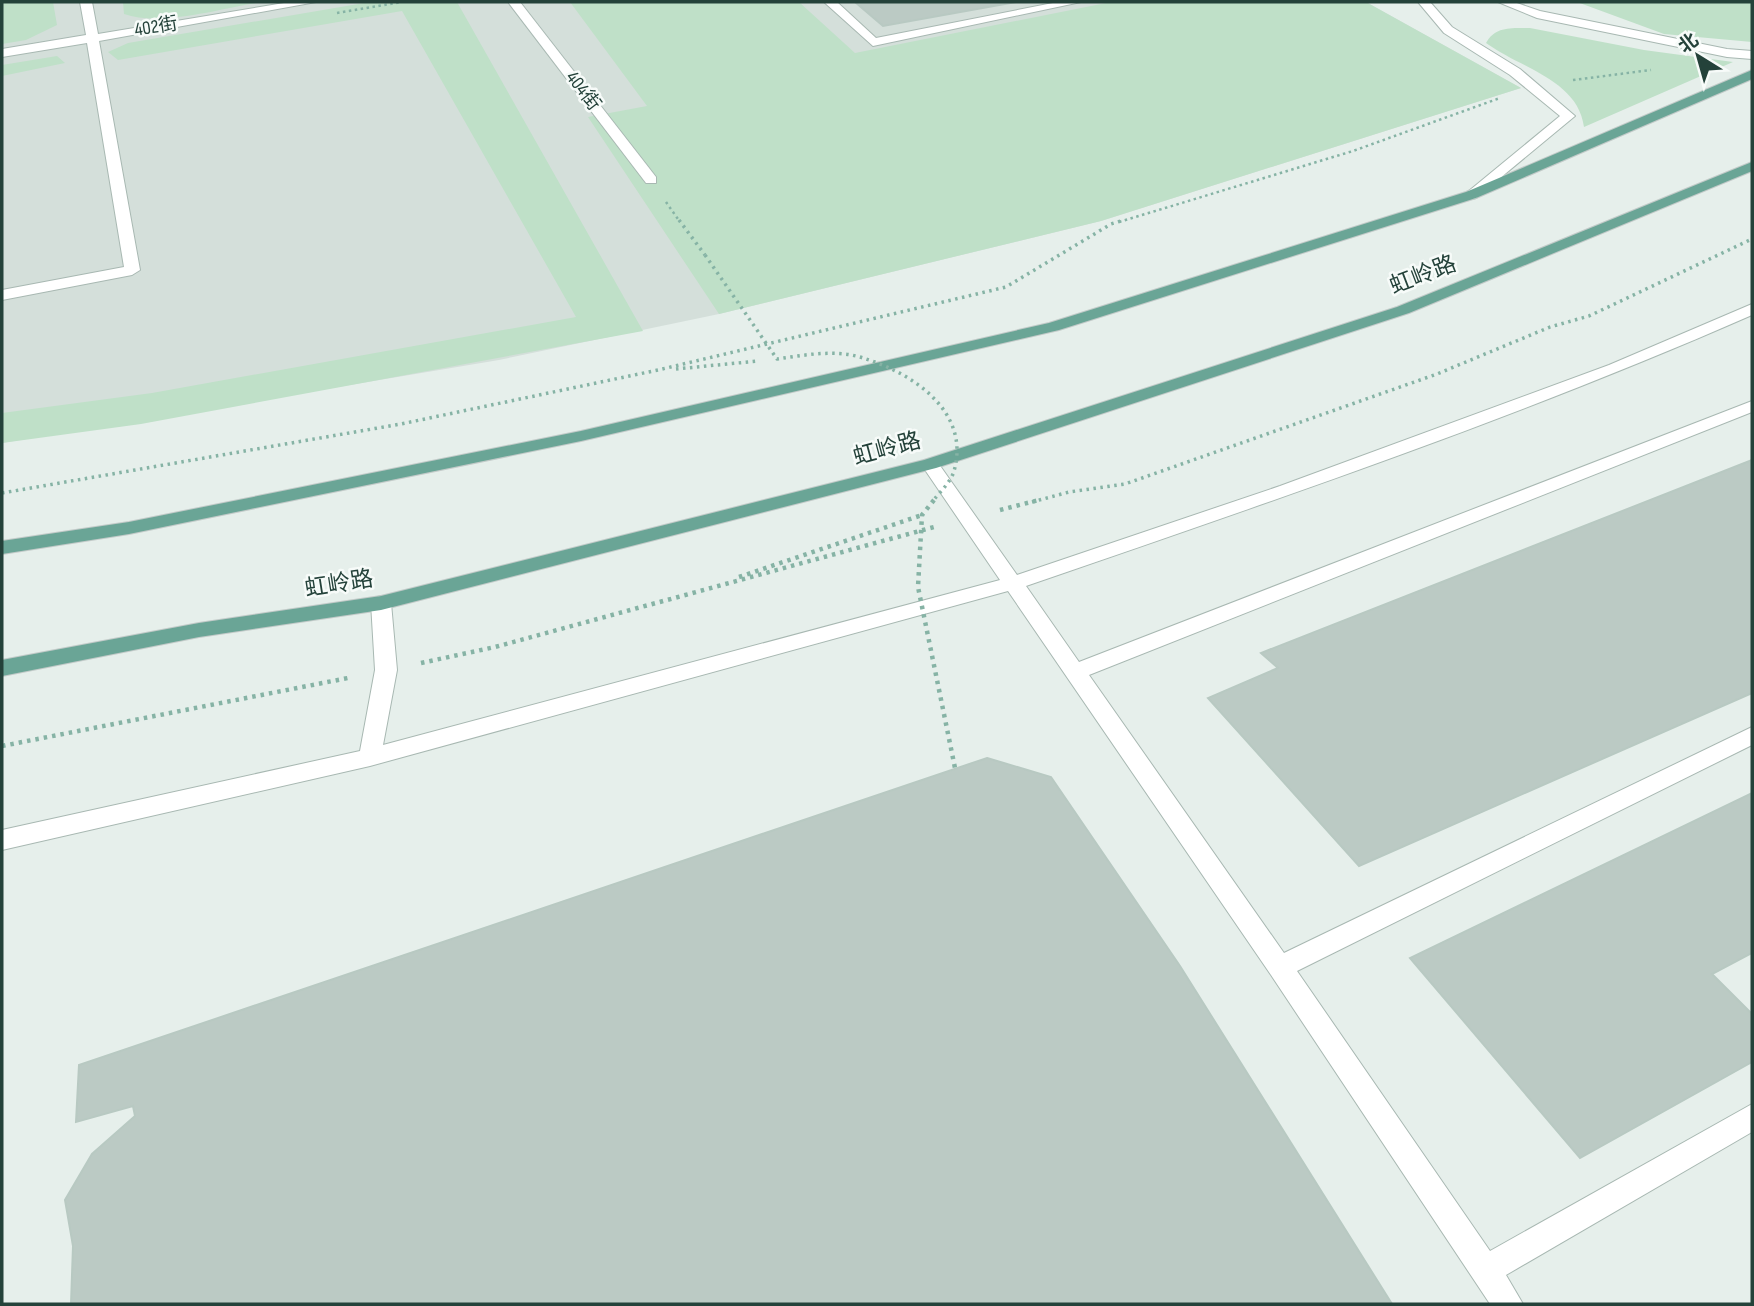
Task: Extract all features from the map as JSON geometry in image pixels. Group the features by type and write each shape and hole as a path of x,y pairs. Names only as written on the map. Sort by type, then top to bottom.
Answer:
{"main road":[{"path":"2,548 129,528 581,436 1053,327 1471,195 1752,74"},
{"name":"虹岭路","path":"2,667 199,630 381,603 930,464 1403,310 1752,166"}],"street":[{"path":"2,295 132,270 95,38 86,2"},
{"name":"402街","path":"2,53 310,2"},
{"name":"404街","path":"514,2 651,180"},
{"path":"830,2 873,42 1074,2"},
{"path":"1424,2 1448,30 1515,72 1567,116 1471,195"},
{"path":"1504,2 1537,14 1727,52 1752,54"},
{"path":"2,840 370,757 1014,583 1287,490 1602,374 1752,309"},
{"path":"1073,673 1752,406"},
{"path":"930,464 1280,967 1508,1304"},
{"path":"370,757 386,670 381,603"},
{"path":"1280,967 1752,735"},
{"path":"1485,1270 1752,1117"}],"path":[{"path":"2,493 401,424 658,370 1006,287 1111,225 1353,152 1532,86 1653,69"},
{"path":"651,180 777,359"},
{"path":"2,746 495,648 698,590 1069,492 1125,484 1411,383 1550,327 1589,316 1752,239"},
{"path":"658,370 819,353 862,357 913,379 947,411 959,444 954,474 922,515 698,590"},
{"path":"922,515 918,587 955,768"}],"shaded area":[{"path":"2,2 1366,2 1521,88 1101,221 719,314 499,360 2,443"}],"green space":[{"path":"2,2 53,2 57,25 26,40 2,44"},
{"path":"123,2 262,2 192,15 156,18 124,14"},
{"path":"370,2 457,2 643,331 141,424 2,443 2,413 152,393 576,317 402,11 118,60 108,52 128,43"},
{"path":"570,2 799,2 855,53 1111,2 1366,2 1521,88 1101,221 719,314 588,117 647,106"},
{"path":"1577,2 1752,2 1752,42 1664,34"},
{"path":"1530,28 1644,50 1733,62 1584,127 1579,111 1559,86 1486,43 1499,31"},
{"path":"57,56 65,63 2,76 2,65"}],"building":[{"path":"855,2 1016,2 883,26"},
{"path":"1752,460 1752,693 1359,866 1208,698 1278,668 1261,653"},
{"path":"987,758 1051,777 1180,966 1392,1304 71,1304 73,1246 65,1200 92,1154 135,1116 133,1106 76,1122 79,1065"},
{"path":"1752,793 1752,953 1712,974 1752,1014 1752,1062 1580,1158 1410,958"}]}
